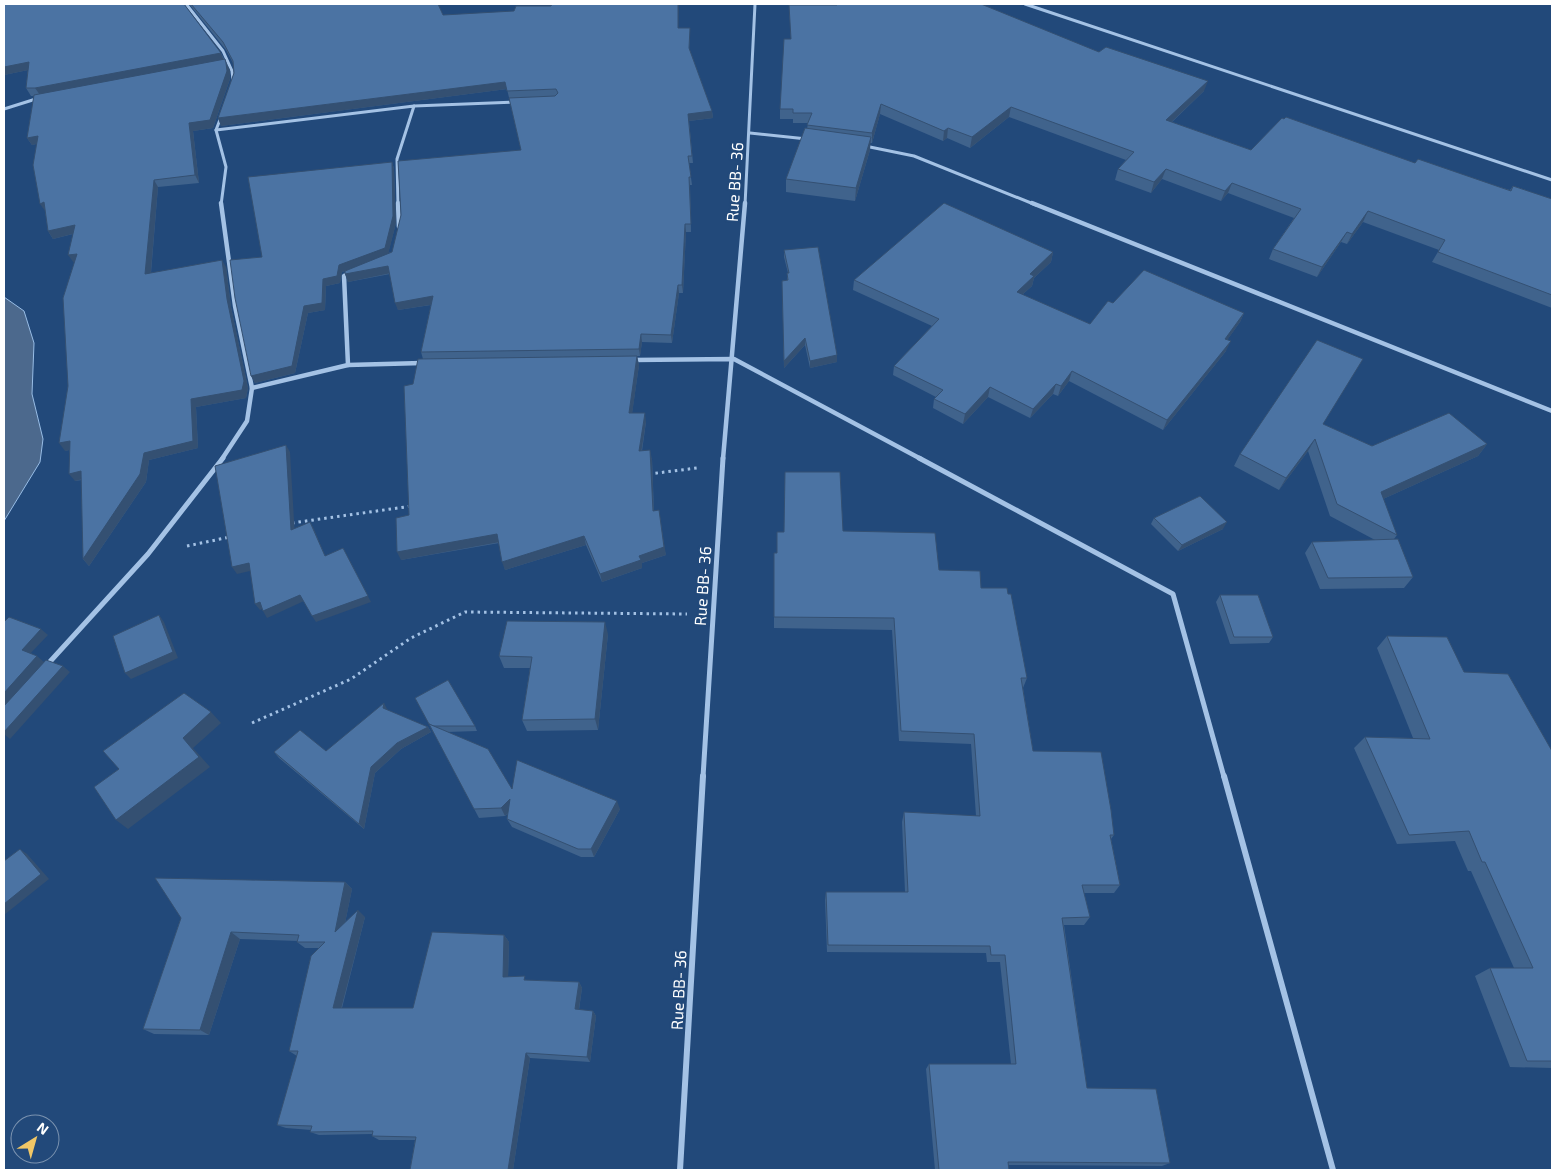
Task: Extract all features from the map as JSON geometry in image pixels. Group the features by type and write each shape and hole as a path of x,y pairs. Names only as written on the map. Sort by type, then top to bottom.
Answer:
{"street":[{"path":"186,4 233,68 234,79 231,88"},
{"name":"Rue BB- 36","path":"680,1170 722,465 734,359 750,133 755,4"},
{"path":"1025,4 1552,180"},
{"path":"220,64 230,63"},
{"path":"4,109 42,98"},
{"path":"216,130 414,106 518,101"},
{"path":"398,232 400,223 398,159 414,106"},
{"path":"43,669 148,554 233,445 247,421 252,388 236,306 222,206 226,167 216,130 222,113"},
{"path":"750,133 814,140"},
{"path":"861,146 914,156 1552,411"},
{"path":"348,365 344,276 353,270"},
{"path":"630,360 734,359 1173,594 1333,1170"},
{"path":"252,388 348,365 426,363"}],"path":[{"path":"644,475 722,465"},
{"path":"292,523 418,505"},
{"path":"148,554 234,536"},
{"path":"252,723 351,679 411,638 465,612 713,614"}],"water":[{"path":"4,297 24,311 34,343 32,394 43,439 40,462 4,521"}],"building":[{"path":"4,4 184,4 221,53 35,88 26,88 29,62 4,67"},
{"path":"191,4 438,4 443,15 514,11 516,6 551,6 552,4 678,4 678,28 690,28 689,48 712,111 688,114 692,156 688,156 691,177 689,177 691,224 685,224 682,285 678,285 671,335 641,334 639,349 421,352 433,296 395,303 388,266 345,274 345,271 392,252 401,215 398,161 521,150 509,98 555,96 558,93 556,89 507,91 505,82 218,118 234,73 233,61 223,42"},
{"path":"981,4 1099,52 1106,47 1208,81 1166,120 1251,150 1282,118 1286,117 1415,163 1418,159 1511,191 1513,186 1552,199 1552,295 1438,252 1445,240 1368,211 1352,234 1347,232 1322,267 1273,249 1301,209 1232,183 1225,191 1166,169 1154,182 1118,169 1134,152 1011,107 972,137 948,128 944,131 881,104 872,133 807,125 812,113 793,113 793,109 780,109 784,39 791,39 789,5"},
{"path":"225,59 227,71 210,120 189,123 195,175 154,180 145,274 222,260 227,299 244,381 242,390 191,399 193,441 144,453 140,474 83,559 81,471 69,474 70,441 59,443 68,386 63,298 77,254 68,255 75,225 48,231 44,202 40,204 33,165 38,136 27,138 34,95"},
{"path":"805,128 871,137 856,188 786,179"},
{"path":"392,162 393,216 385,248 339,265 337,276 323,279 322,303 304,306 292,366 251,376 235,298 230,260 262,257 248,177"},
{"path":"944,203 1053,252 1030,274 1034,276 1017,292 1090,324 1108,301 1113,303 1144,270 1244,313 1225,339 1231,341 1167,420 1072,371 1061,386 1056,384 1033,409 990,387 965,414 934,399 943,390 894,366 939,319 854,280"},
{"path":"818,247 837,355 810,361 805,338 784,361 782,281 788,280 787,273 789,273 784,250"},
{"path":"1317,340 1363,359 1323,424 1372,446 1449,413 1487,444 1381,492 1397,535 1337,504 1315,439 1286,478 1240,454"},
{"path":"637,356 629,413 645,413 639,451 650,450 653,511 659,510 664,547 639,556 641,560 600,574 584,536 502,562 497,534 397,552 396,518 409,515 404,386 413,384 418,359"},
{"path":"286,445 291,530 310,522 325,556 343,548 368,596 312,616 300,595 263,611 260,602 255,604 249,563 232,567 215,466"},
{"path":"785,472 840,472 843,531 935,533 939,570 980,571 981,588 1007,588 1008,594 1011,594 1027,678 1021,678 1033,751 1101,752 1114,835 1110,835 1120,885 1082,885 1090,917 1062,918 1087,1088 1156,1089 1170,1163 1008,1162 1009,1170 939,1170 929,1064 1016,1064 1005,955 991,955 990,946 828,945 826,892 908,892 904,812 980,816 974,734 901,731 894,618 774,617 774,553 777,553 777,532 784,532"},
{"path":"1200,496 1227,522 1182,545 1154,518"},
{"path":"1398,539 1413,577 1328,578 1312,542"},
{"path":"1220,595 1258,595 1273,637 1234,637"},
{"path":"159,615 173,652 125,673 113,636"},
{"path":"9,617 41,629 22,650 37,656 4,693 4,622"},
{"path":"507,621 605,622 595,719 522,720 532,657 499,656"},
{"path":"1387,636 1447,637 1464,672 1508,674 1552,751 1552,1061 1527,1061 1490,968 1533,968 1469,831 1409,835 1365,737 1430,739"},
{"path":"46,660 63,666 4,732 4,706"},
{"path":"448,680 475,726 433,726 429,724 415,698"},
{"path":"184,693 211,712 183,738 199,757 116,820 94,787 119,769 103,751"},
{"path":"384,703 383,708 428,727 397,743 371,767 359,824 274,752 300,730 326,751"},
{"path":"429,724 488,749 512,789 517,760 617,801 591,849 578,849 507,819 510,799 501,808 474,809"},
{"path":"20,849 41,874 4,904 4,861"},
{"path":"155,878 345,882 335,932 358,910 333,1008 413,1008 432,932 504,935 503,977 525,976 524,980 579,982 575,1009 593,1011 587,1057 526,1053 508,1170 410,1170 416,1137 372,1136 373,1131 310,1132 312,1126 277,1125 298,1051 289,1051 311,956 325,942 297,942 299,935 231,932 200,1030 143,1029 181,918"}]}
